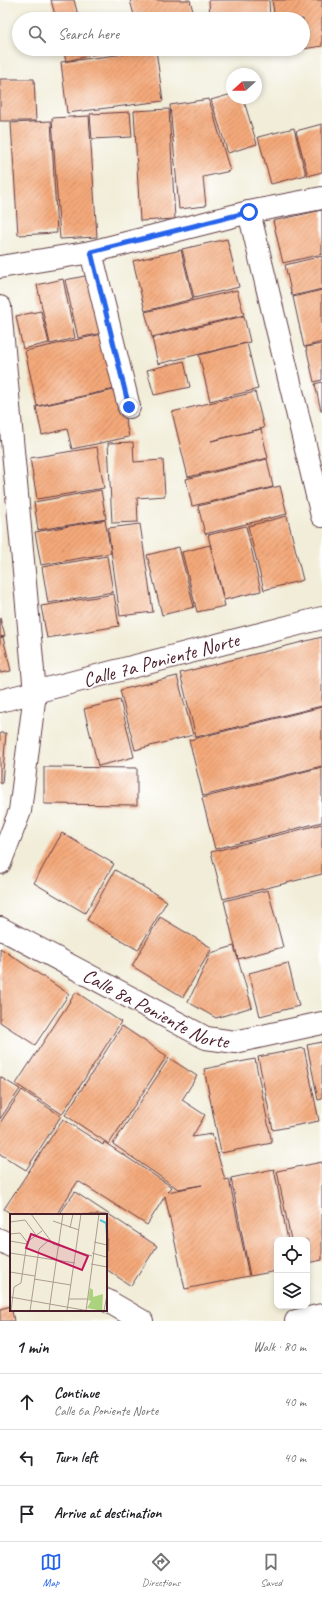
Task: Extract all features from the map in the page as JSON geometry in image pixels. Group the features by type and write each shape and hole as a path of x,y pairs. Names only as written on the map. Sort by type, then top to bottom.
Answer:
{"street":[{"path":"0,267 91,252 249,212 322,198"},
{"path":"249,212 322,516"},
{"path":"91,252 129,407"},
{"path":"0,307 35,693 20,811 0,863"},
{"name":"Calle 7a Poniente Norte","path":"0,701 322,618"},
{"name":"Calle 8a Poniente Norte","path":"0,928 206,1038 235,1042 322,1023"},
{"path":"0,1240 10,1245"},
{"path":"107,1301 142,1321"},
{"path":"296,1321 322,1315"}],"building":[{"path":"51,0 74,0 77,12 54,12"},
{"path":"130,0 190,0 193,12 133,12"},
{"path":"209,0 269,0 270,12 210,12"},
{"path":"272,0 322,0 322,46 310,48 310,12 274,12"},
{"path":"65,56 88,56 66,61"},
{"path":"108,56 157,56 163,101 67,113 61,62"},
{"path":"0,79 34,79 36,121 0,121"},
{"path":"226,96 226,104 245,104 257,144 228,153 211,100"},
{"path":"209,99 230,171 203,177 206,206 179,209 170,105"},
{"path":"169,109 175,219 140,221 134,111"},
{"path":"130,112 132,137 92,139 90,114"},
{"path":"89,116 97,237 60,239 52,118"},
{"path":"51,121 57,233 18,235 11,123"},
{"path":"322,124 322,172 308,176 296,131"},
{"path":"294,128 306,175 271,184 258,137"},
{"path":"322,210 322,254 283,263 273,221"},
{"path":"227,239 239,287 194,298 182,249"},
{"path":"181,250 193,299 145,311 133,261"},
{"path":"322,256 322,289 292,296 285,265"},
{"path":"95,274 107,332 78,338 65,280"},
{"path":"63,279 75,338 50,344 37,285"},
{"path":"237,290 244,315 152,337 145,312"},
{"path":"322,290 322,342 304,347 293,297"},
{"path":"41,311 49,343 23,349 16,316"},
{"path":"244,316 250,342 158,364 152,338"},
{"path":"107,333 119,388 37,406 25,351"},
{"path":"247,343 258,389 210,401 199,355"},
{"path":"322,344 322,380 314,382 306,347"},
{"path":"184,361 190,387 154,395 147,370"},
{"path":"322,382 322,411 321,411 315,384"},
{"path":"119,389 129,437 72,449 67,429 42,435 36,407"},
{"path":"255,392 264,428 211,441 261,429 268,458 188,477 172,412"},
{"path":"133,442 134,462 163,460 165,496 137,498 138,522 112,523 108,443"},
{"path":"97,447 104,488 37,499 30,458"},
{"path":"267,459 273,487 192,506 186,479"},
{"path":"280,486 287,514 205,534 198,506"},
{"path":"101,490 106,519 38,530 34,502"},
{"path":"287,516 303,580 264,590 248,526"},
{"path":"105,520 111,553 41,565 35,532"},
{"path":"140,524 153,612 120,616 108,528"},
{"path":"246,526 261,591 224,600 208,535"},
{"path":"210,545 225,606 197,612 182,552"},
{"path":"179,547 194,607 162,615 147,555"},
{"path":"107,556 113,592 48,603 42,567"},
{"path":"114,594 119,626 47,638 41,606"},
{"path":"0,618 5,636 0,637"},
{"path":"3,637 11,671 0,673 0,638"},
{"path":"322,637 322,706 196,737 180,673"},
{"path":"177,676 193,735 135,750 120,690"},
{"path":"120,700 134,757 98,766 84,709"},
{"path":"322,707 322,766 203,796 189,740"},
{"path":"0,733 6,733 2,784 0,783"},
{"path":"44,767 137,768 137,805 44,804"},
{"path":"322,767 322,822 215,849 202,798"},
{"path":"322,824 322,874 223,899 211,852"},
{"path":"62,833 114,864 85,913 34,883"},
{"path":"115,870 167,901 138,950 87,920"},
{"path":"268,890 283,947 238,959 224,901"},
{"path":"160,917 212,948 183,997 132,966"},
{"path":"234,946 252,1007 216,1018 188,1002 211,953"},
{"path":"0,948 69,994 35,1045 0,1022"},
{"path":"288,963 299,1006 260,1016 249,973"},
{"path":"76,992 121,1022 62,1114 16,1084"},
{"path":"122,1026 167,1056 109,1144 65,1115"},
{"path":"322,1042 322,1099 318,1100 307,1045"},
{"path":"304,1048 319,1121 273,1130 258,1057"},
{"path":"169,1058 197,1076 182,1100 205,1115 192,1137 212,1134 225,1180 229,1179 249,1276 185,1289 165,1196 147,1225 78,1181 57,1214 12,1214 4,1209 63,1119 103,1145 104,1142 172,1187 168,1192 202,1185 178,1189 113,1144"},
{"path":"255,1059 272,1143 221,1153 204,1069"},
{"path":"0,1077 20,1089 0,1119"},
{"path":"22,1090 61,1116 26,1170 0,1154 0,1123"},
{"path":"322,1162 322,1260 310,1262 310,1237 290,1237 277,1171"},
{"path":"274,1169 287,1237 274,1237 274,1272 250,1276 231,1178"},
{"path":"75,1192 157,1246 131,1286 107,1270 107,1214 60,1214"},
{"path":"10,1306 10,1311 12,1311 14,1321 0,1321 0,1309"}],"route":[{"path":"129,407 91,252 249,212"}]}
